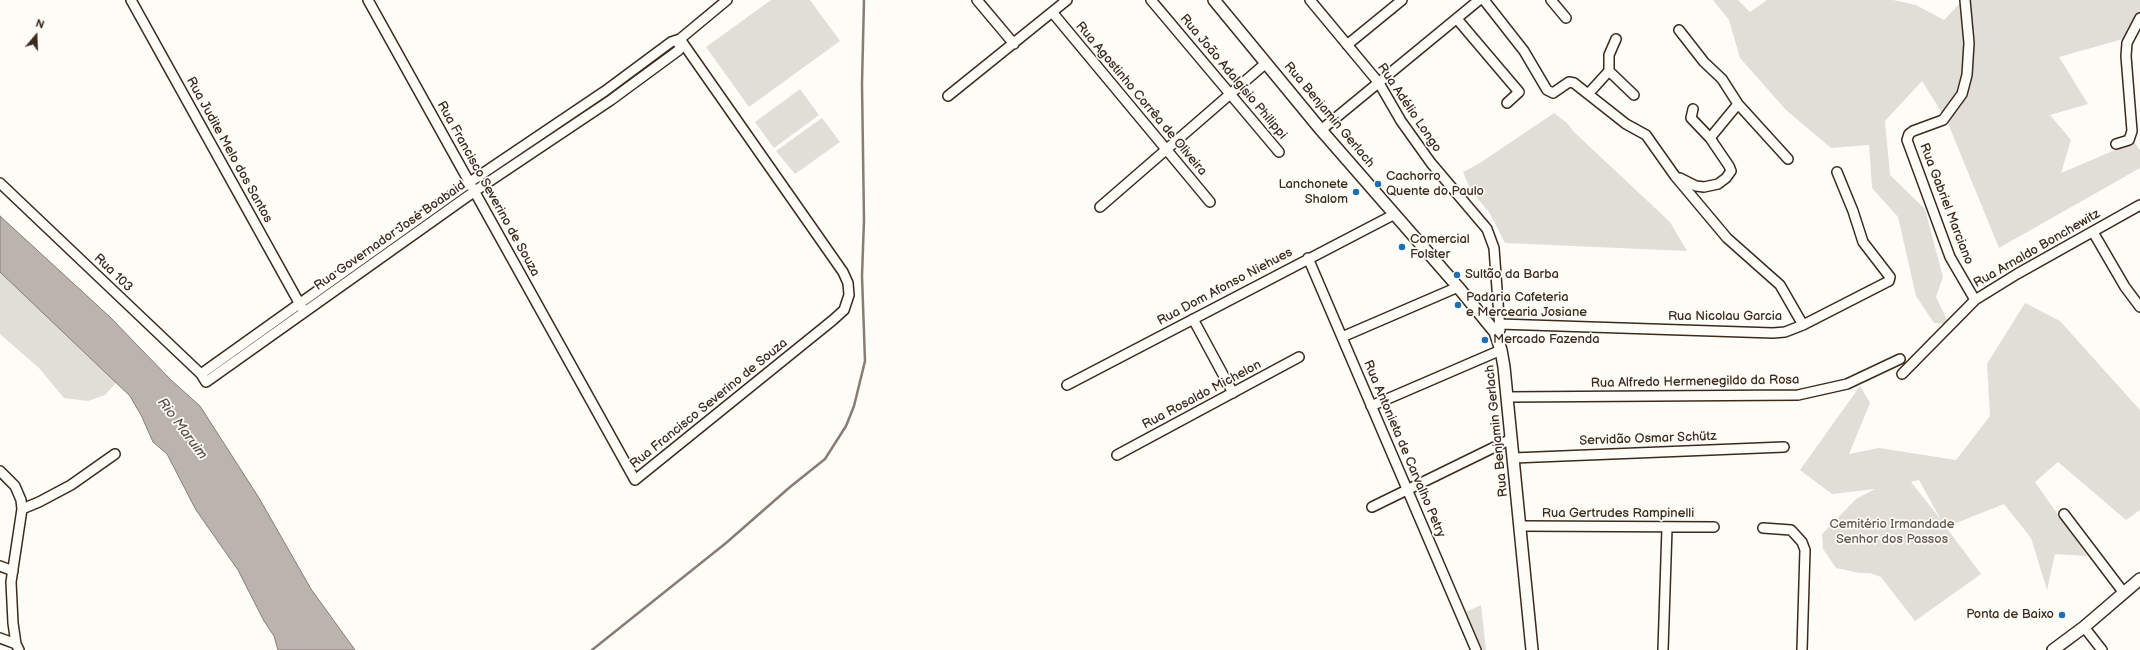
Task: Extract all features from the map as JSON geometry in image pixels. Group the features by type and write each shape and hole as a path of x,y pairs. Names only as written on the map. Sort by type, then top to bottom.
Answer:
{"main road":[{"name":"Rua Benjamin Gerlach","path":"1214,0 1321,130 1496,330 1501,350 1507,397 1521,526 1532,650"},
{"path":"2053,650 2084,627 2140,579"}],"street":[{"name":"Rua Judite Melo dos Santos","path":"131,0 304,313"},
{"name":"Rua Francisco Severino de Souza","path":"368,0 636,480 833,320 844,310 849,295 848,283 843,272 680,40"},
{"name":"Rua Governador José Boabaid","path":"201,374 470,182 605,91 671,42 680,40 727,0"},
{"path":"977,0 1014,44"},
{"path":"948,96 1067,0"},
{"name":"Rua João Adalgísio Philippi","path":"1152,0 1279,152"},
{"name":"Rua Adélio Longo","path":"1310,0 1379,83 1410,134 1443,178 1487,229 1494,248 1496,330"},
{"path":"1347,45 1402,0"},
{"path":"1321,130 1479,0"},
{"path":"1484,0 1511,32 1540,76 1547,90 1553,93 1569,82 1574,83 1589,93 1626,124 1646,135 1675,176 1727,238 1780,285 1803,325"},
{"path":"1551,0 1566,18"},
{"name":"Rua Gabriel Marciano","path":"1965,0 1969,43 1967,75 1962,94 1943,120 1913,131 1909,134 1908,140 1950,258 1975,300"},
{"name":"Rua Agostinho Corrêa de Oliveira","path":"1052,12 1210,202"},
{"path":"2116,144 2129,140 2132,131 2126,56 2128,43 2140,18"},
{"path":"1457,19 1519,92 1507,102"},
{"path":"1679,30 1704,62 1722,79 1738,104 1788,159"},
{"path":"1589,93 1609,71 1609,55 1616,39"},
{"name":"Rua Governador José Boabaid","path":"206,382 475,192 611,100 679,50 680,40"},
{"path":"1100,207 1266,63"},
{"path":"1609,71 1634,96"},
{"path":"605,91 611,100"},
{"path":"1710,138 1738,104"},
{"path":"1675,176 1696,186 1704,187 1718,184 1726,178 1731,171 1730,166 1710,138 1691,118 1693,109"},
{"name":"Rua Nicolau Garcia","path":"1496,330 1773,334 1785,332 1803,325 1889,281 1890,277 1863,242 1853,211 1837,172"},
{"name":"Rua 103","path":"0,183 201,374 206,382"},
{"name":"Rua Arnaldo Bonchewitz","path":"1902,374 1975,300 2017,274 2140,206"},
{"name":"Rua Dom Afonso Niehues","path":"1067,385 1308,258 1395,214"},
{"path":"2093,232 2121,281 2140,308"},
{"path":"381,245 388,253"},
{"name":"Rua Antonieta de Carvalho Petry","path":"1308,258 1476,650"},
{"path":"1342,337 1458,287"},
{"path":"1193,319 1233,393"},
{"path":"1371,406 1501,350"},
{"name":"Rua Rosaldo Michelon","path":"1117,455 1299,358"},
{"name":"Rua Alfredo Hermenegildo da Rosa","path":"1507,397 1798,395 1847,384 1900,359"},
{"path":"1372,507 1407,488 1511,439"},
{"name":"Servidão Osmar Schütz","path":"1513,458 1784,447"},
{"path":"22,509 71,485 115,454"},
{"path":"0,471 15,486 19,494 22,509 11,582 13,623 17,647"},
{"path":"2064,514 2124,593"},
{"name":"Rua Gertrudes Rampinelli","path":"1521,526 1667,528 1714,527"},
{"path":"1663,650 1667,528"},
{"path":"1763,528 1791,530 1802,542 1805,550 1802,650"},
{"path":"0,566 13,571"},
{"path":"2084,627 2102,650"},
{"path":"0,638 17,647"}],"green space":[{"path":"771,0 810,0 840,41 749,107 706,47"},
{"path":"1713,0 1738,0 1750,12 1767,0 1893,0 1916,5 1944,20 1963,0 2140,0 2140,13 2123,39 2059,57 2088,104 2050,115 2071,140 2061,173 2134,142 2140,150 2140,168 1999,248 1947,121 1922,81 1885,121 1890,175 1925,209 1943,277 1936,297 1949,324 1934,323 1916,296 1898,217 1872,188 1869,145 1831,148 1786,110 1740,58 1729,20"},
{"path":"800,89 819,115 774,148 755,122"},
{"path":"1554,113 1567,123 1574,132 1670,222 1687,251 1505,243 1489,212 1471,191 1463,172 1480,163"},
{"path":"822,118 840,142 795,174 776,151"},
{"path":"0,272 117,382 105,395 88,401 64,398 39,368 0,334"},
{"name":"Cemitério Irmandade Senhor dos Passos","path":"2025,303 2060,321 2140,410 2140,510 2126,520 2058,462 2035,482 2087,556 2055,554 2047,590 2031,538 2004,504 1946,527 1981,574 1915,621 1881,577 1870,573 1860,573 1836,568 1823,549 1822,534 1856,499 1875,489 1832,494 1800,470 1860,386 1870,403 1849,454 1879,448 1956,460 1990,416 1987,364","holes":["1919,480 1941,520 1911,482"]},
{"path":"1481,605 1486,650 1482,650 1466,612"}],"water":[{"name":"Rio Maruim","path":"0,216 110,317 171,380 200,406 259,498 311,589 355,650 278,650 274,636 264,621 238,570 196,510 167,454 153,442 142,417 130,396 0,272"}],"waterway":[{"path":"592,650 726,543 790,487 825,459 846,426 854,406 865,361 862,276 864,220 862,84 864,0"}],"place":[{"name":"Cachorro Quente do Paulo","path":"1378,184"},
{"name":"Lanchonete Shalom","path":"1356,192"},
{"name":"Comercial Folster","path":"1402,247"},
{"name":"Sultão da Barba","path":"1457,275"},
{"name":"Padaria Cafeteria e Mercearia Josiane","path":"1458,305"},
{"name":"Mercado Fazenda","path":"1485,340"},
{"name":"Ponta de Baixo","path":"2062,615"}]}
